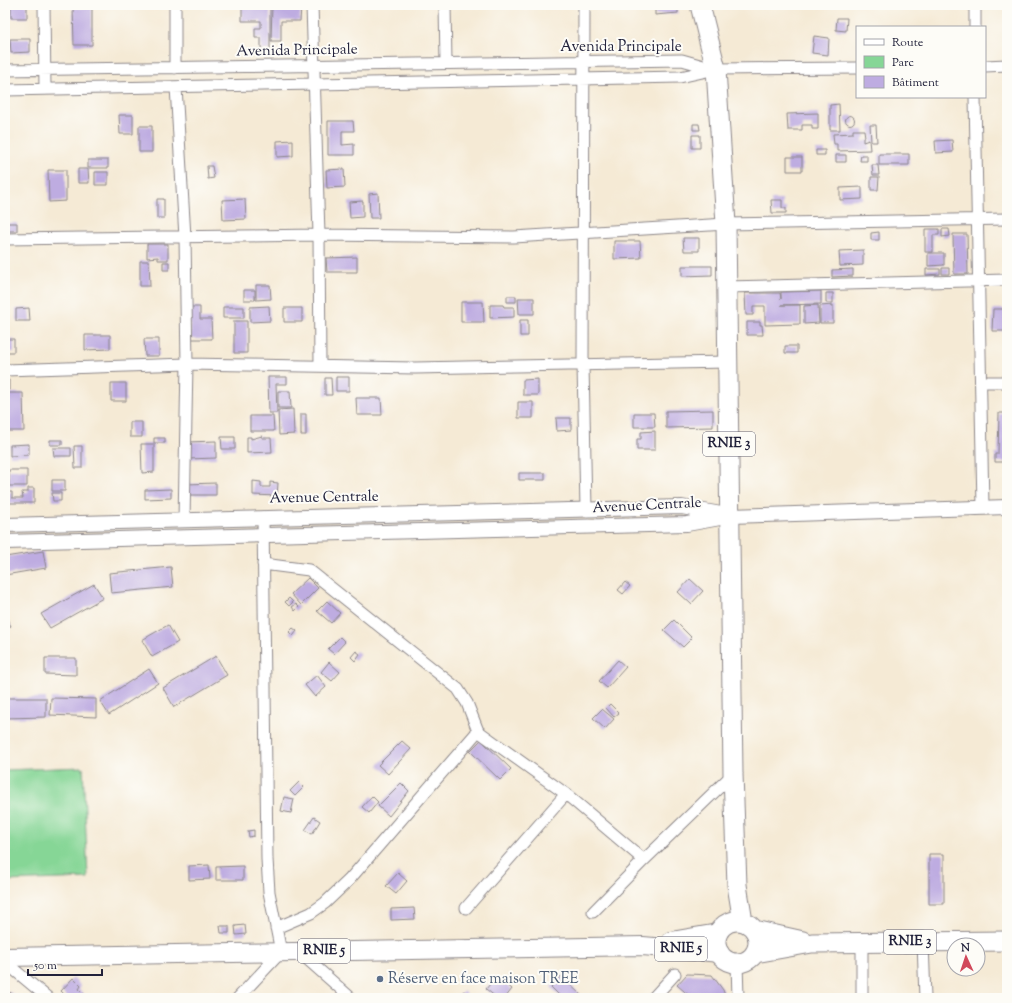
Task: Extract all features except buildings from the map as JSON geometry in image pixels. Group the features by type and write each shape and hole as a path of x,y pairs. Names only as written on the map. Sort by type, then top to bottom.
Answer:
{"highway":[{"name":"RNIE 3","path":"700,5 716,70 726,224 736,927"},
{"name":"RNIE 3","path":"736,927 758,937 758,945 755,953 750,958 737,963"},
{"name":"RNIE 3","path":"720,953 717,940 736,927 812,943"},
{"name":"RNIE 3","path":"755,953 812,943 1007,941"},
{"path":"720,953 724,958 737,963"}],"main road":[{"name":"RNIE 5","path":"643,946 736,927"},
{"name":"RNIE 5","path":"5,957 643,946 720,953"}],"street":[{"path":"44,5 45,89"},
{"path":"175,5 176,68"},
{"path":"312,5 313,84 319,235 320,366"},
{"path":"445,5 446,63"},
{"path":"584,5 583,365 586,509"},
{"path":"975,5 975,26"},
{"name":"Avenida Principale","path":"5,70 682,60 716,70"},
{"path":"986,66 1007,65"},
{"path":"716,70 856,68"},
{"name":"Avenida Principale","path":"5,90 680,77 716,70"},
{"path":"176,87 185,237 187,364 184,520"},
{"path":"975,98 983,507"},
{"path":"5,239 319,235 514,236 726,224 1007,219"},
{"path":"726,287 1007,280"},
{"path":"5,370 187,364 415,368 727,362"},
{"path":"981,382 1007,382"},
{"name":"Avenue Centrale","path":"5,525 682,507 731,516"},
{"path":"731,516 1007,507"},
{"name":"Avenue Centrale","path":"5,542 686,524 731,516"},
{"path":"263,517 267,859 270,892 276,928 290,951 351,998"},
{"path":"263,564 309,570 458,689 467,703 478,731 566,794 644,860"},
{"path":"276,928 311,913 349,880 478,731"},
{"path":"593,912 644,860 734,774"},
{"path":"466,908 566,794"},
{"path":"862,942 862,998"},
{"path":"923,942 925,998"},
{"path":"238,998 290,951"},
{"path":"5,962 48,998"},
{"path":"737,963 738,998"},
{"path":"653,998 675,974"}],"green space":[{"path":"83,767 88,878 5,881 5,770"}],"place":[{"name":"Réserve en face maison TREE","path":"380,979"}]}
